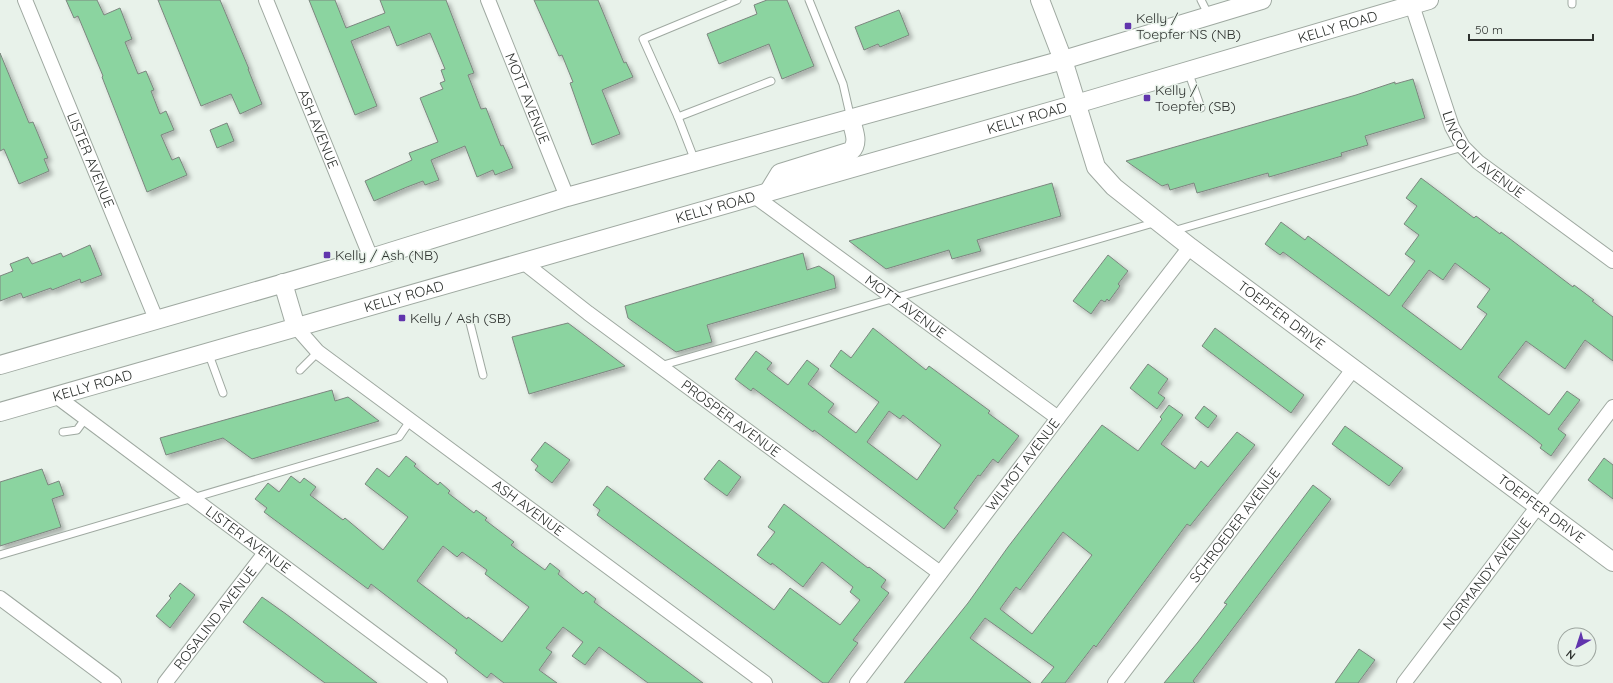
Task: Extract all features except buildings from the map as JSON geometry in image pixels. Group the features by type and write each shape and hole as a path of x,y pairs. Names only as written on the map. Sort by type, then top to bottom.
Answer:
{"street":[{"name":"LISTER AVENUE","path":"25,0 156,319"},
{"name":"ASH AVENUE","path":"266,0 371,258"},
{"name":"MOTT AVENUE","path":"488,0 567,197"},
{"name":"TOEPFER DRIVE","path":"1040,0 1063,60 1096,167 1114,187 1190,247 1613,562"},
{"path":"0,365 371,258 567,197 1063,60 1262,0"},
{"name":"KELLY ROAD","path":"0,412 1076,104 1411,3 1429,0"},
{"name":"LINCOLN AVENUE","path":"1411,3 1452,127 1463,147 1478,162 1613,261"},
{"path":"761,193 780,173 851,151 855,147 856,139 851,119"},
{"name":"MOTT AVENUE","path":"761,193 894,298 1058,418"},
{"name":"WILMOT AVENUE","path":"856,683 1190,247"},
{"name":"PROSPER AVENUE","path":"523,262 660,366 940,573"},
{"path":"283,283 296,327"},
{"name":"ASH AVENUE","path":"296,327 318,352 765,683"},
{"name":"SCHROEDER AVENUE","path":"1115,683 1354,368"},
{"name":"LISTER AVENUE","path":"56,396 440,683"},
{"name":"NORMANDY AVENUE","path":"1404,683 1613,407"},
{"name":"ROSALIND AVENUE","path":"165,683 265,553"},
{"path":"0,598 114,683"}],"lane":[{"path":"696,162 678,117 643,39 737,0"},
{"path":"809,0 843,84 851,119"},
{"path":"1201,0 1209,16"},
{"path":"1188,70 1202,108"},
{"path":"678,117 771,81"},
{"path":"660,366 894,298 1463,147"},
{"path":"469,319 483,375"},
{"path":"208,352 223,392"},
{"path":"300,370 318,352"},
{"path":"63,432 77,430 86,419"},
{"path":"0,555 193,499 399,436 410,421"}],"place":[{"name":"Kelly / Toepfer NS (NB)","path":"1128,26"},
{"name":"Kelly / Toepfer (SB)","path":"1147,98"},
{"name":"Kelly / Ash (NB)","path":"327,255"},
{"name":"Kelly / Ash (SB)","path":"402,318"}]}
